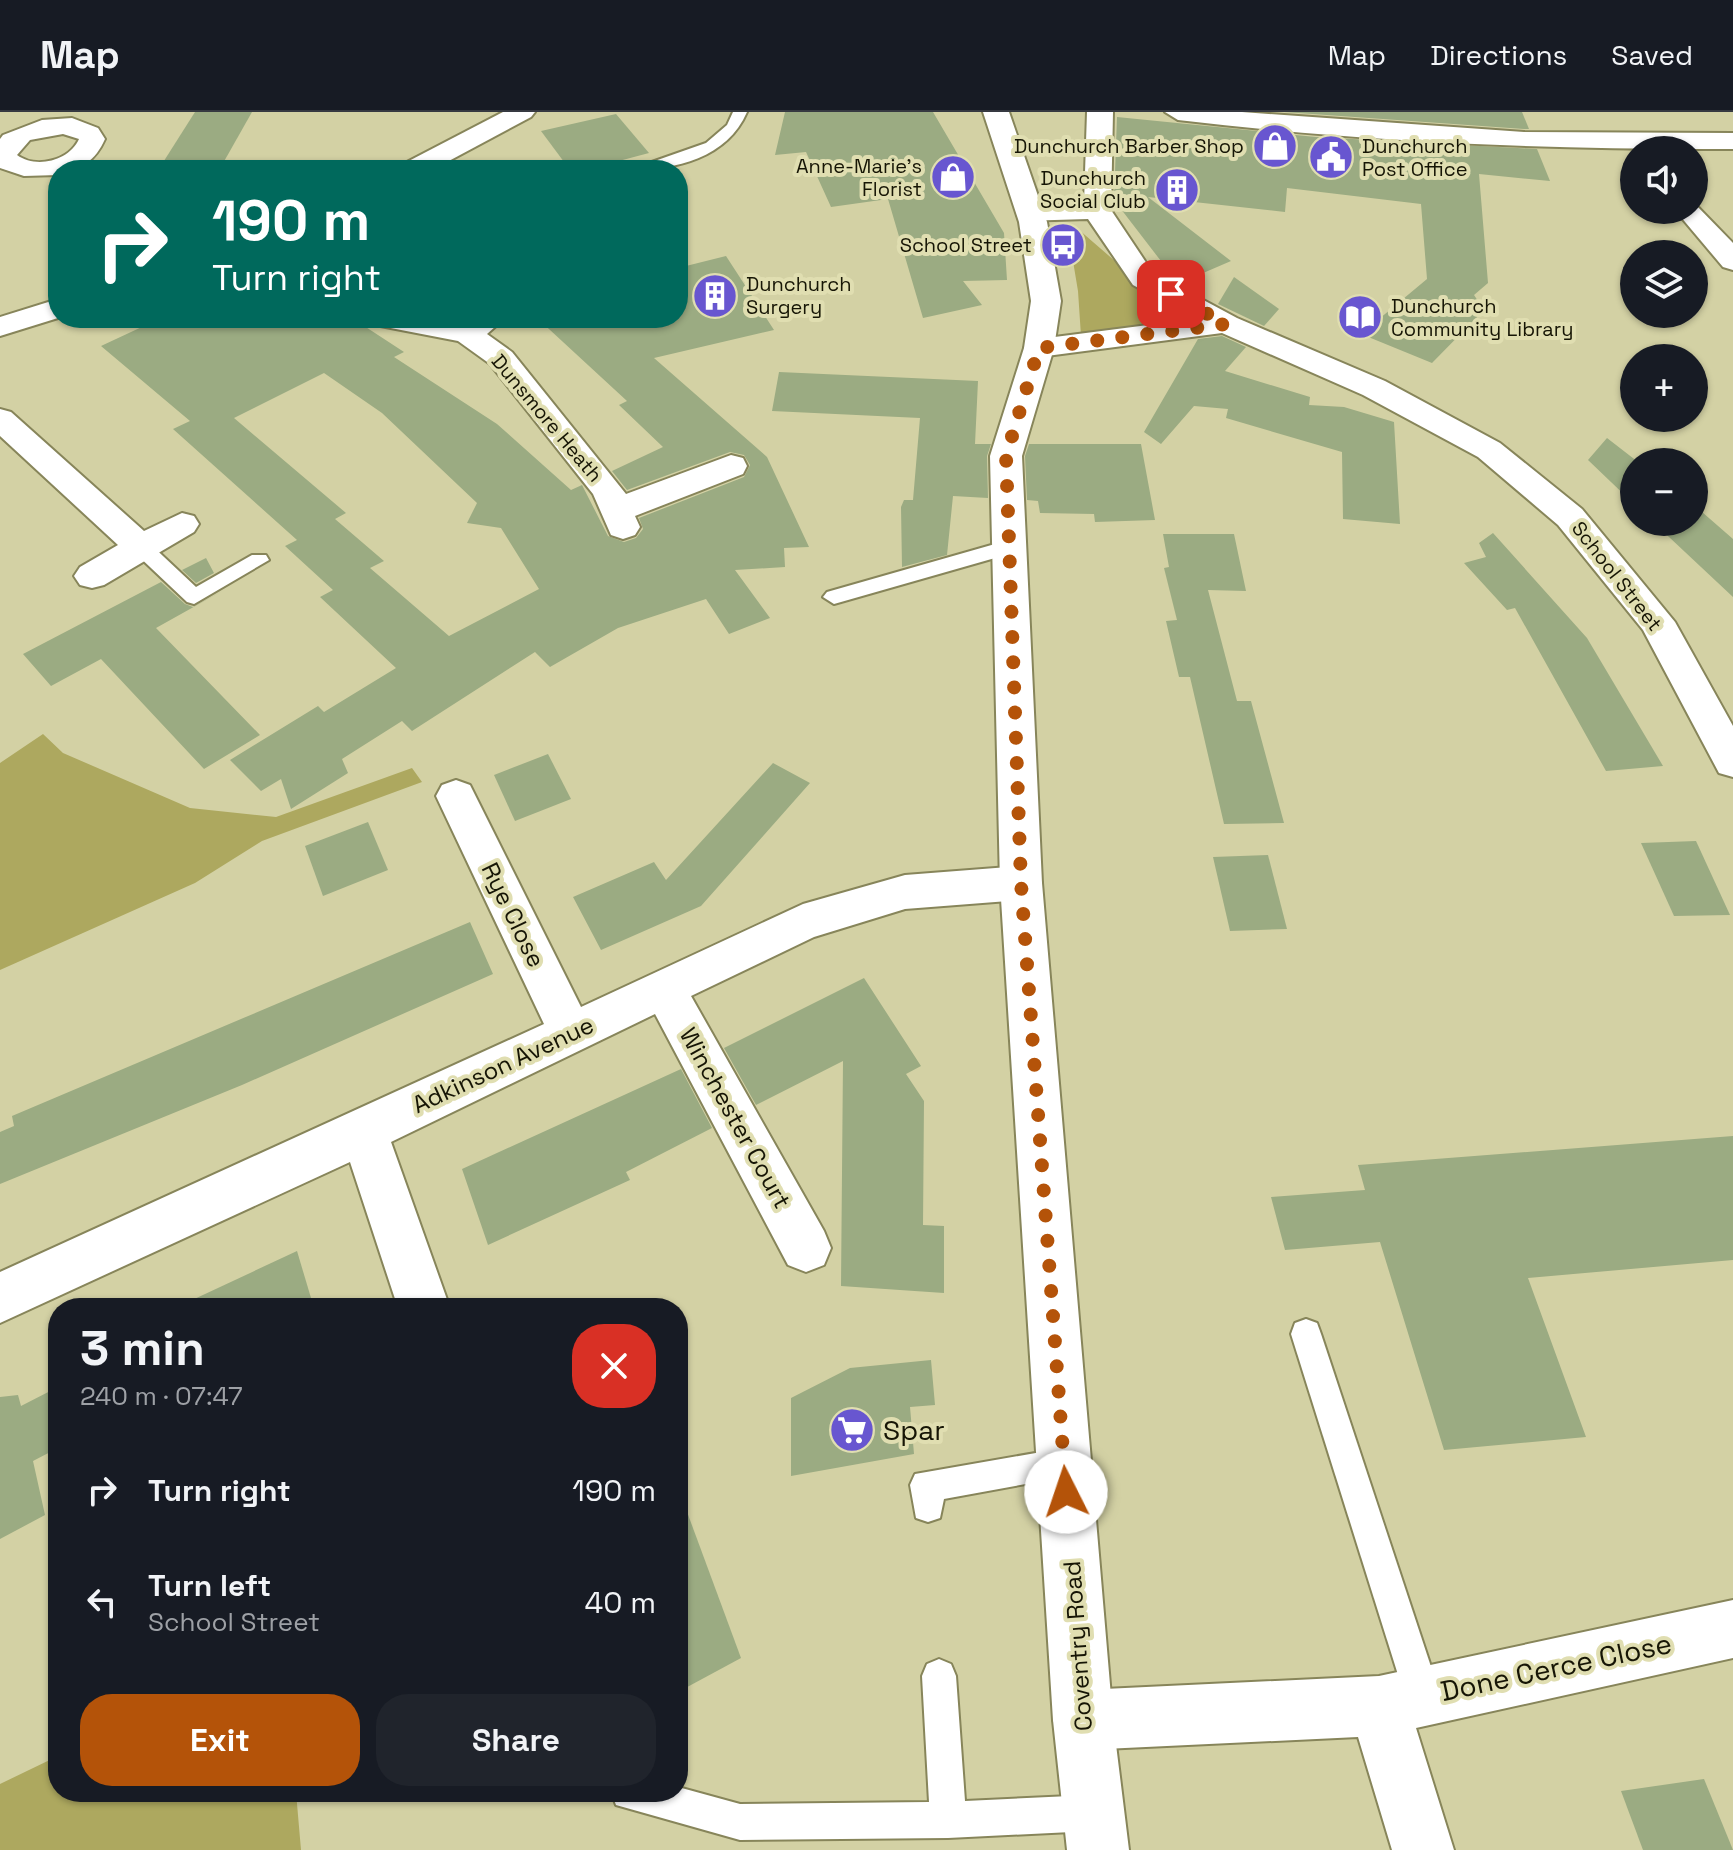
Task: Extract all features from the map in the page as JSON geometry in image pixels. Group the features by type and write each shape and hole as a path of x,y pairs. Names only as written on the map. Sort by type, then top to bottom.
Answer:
{"street":[{"path":"431,160 522,112"},
{"name":"Coventry Road","path":"996,112 1031,215 1046,301 1039,348 1006,456 1021,883 1083,1720 1095,1832"},
{"path":"1031,215 1097,210 1100,112"},
{"path":"1178,112 1303,119 1426,136 1620,145"},
{"path":"1708,142 1733,141"},
{"name":"School Street","path":"1097,210 1116,243 1143,279 1226,324 1374,388 1489,450 1570,517 1657,622 1733,762"},
{"path":"1701,224 1733,261"},
{"path":"0,327 48,311"},
{"path":"1039,348 1226,324"},
{"name":"Dunsmore Heath","path":"480,328 608,491 620,518 731,466"},
{"path":"0,419 140,546"},
{"path":"92,576 182,524"},
{"name":"Rye Close","path":"456,796 571,1034"},
{"name":"Adkinson Avenue","path":"0,1298 364,1132 803,922 905,892 1021,883"},
{"name":"Winchester Court","path":"664,989 806,1248"},
{"path":"364,1132 421,1298"},
{"name":"Done Cerce Close","path":"1083,1720 1401,1701 1733,1629"},
{"path":"1401,1701 1423,1850"}],"lane":[{"path":"672,160 713,148 735,128 740,112"},
{"path":"140,546 194,597 259,560"},
{"path":"834,597 1009,547"},
{"path":"1306,1334 1401,1701"},
{"path":"928,1506 926,1485 1064,1464"},
{"path":"939,1676 948,1820"},
{"path":"666,1802 740,1822 948,1820 1095,1832"}],"shaded area":[{"path":"1078,229 1138,281 1211,322 1081,336 1078,291 1069,237"},
{"path":"43,734 63,753 190,808 276,817 412,768 422,782 262,841 195,883 0,970 0,763"},
{"path":"48,1761 48,1802 297,1802 301,1850 0,1850 0,1784"}],"building":[{"path":"195,112 252,112 225,160 165,160"},
{"path":"785,112 933,112 1004,233 1007,280 963,281 982,305 923,318 888,199 831,207 806,152 775,155"},
{"path":"1284,112 1522,112 1529,129 1524,129"},
{"path":"616,114 649,153 623,160 563,160 541,131"},
{"path":"1117,117 1316,137 1537,149 1550,181 1479,174 1488,283 1474,295 1484,310 1432,363 1361,334 1427,279 1421,204 1287,188 1285,212 1148,197 1231,261 1187,280 1164,265 1114,200"},
{"path":"726,256 774,330 654,358 767,457 809,547 784,548 785,567 735,570 770,618 729,634 706,599 618,628 550,667 535,652 412,731 402,721 342,759 348,773 291,809 281,779 261,791 230,760 318,706 324,712 396,668 320,597 333,590 285,546 297,540 173,429 190,421 101,346 140,328 367,328 404,352 394,357 497,424 571,490 582,485 608,536 624,542 636,538 643,529 639,518 744,477 750,465 744,455 730,452 627,490 612,471 663,447 619,405 627,401 548,328 688,328 688,266","holes":["324,373 382,413 477,503 467,523 501,528 539,589 449,636 370,568 384,561 335,519 346,513 234,418"]},
{"path":"1234,277 1279,309 1264,326 1218,304"},
{"path":"1222,336 1246,347 1225,371 1310,397 1309,405 1344,407 1394,422 1400,524 1343,519 1342,452 1226,418 1228,409 1194,406 1161,444 1144,432 1198,339"},
{"path":"779,372 978,381 975,444 991,444 987,456 988,498 953,496 947,555 902,567 901,507 904,500 913,500 920,418 772,411"},
{"path":"1607,438 1620,448 1620,491 1588,460"},
{"path":"1029,444 1141,444 1155,520 1095,522 1094,514 1040,513 1038,501 1027,500 1025,456"},
{"path":"1708,517 1733,539 1733,597 1668,536 1708,536"},
{"path":"1493,533 1587,638 1663,766 1606,771 1515,608 1507,610 1464,563 1486,557 1479,543"},
{"path":"1163,534 1234,534 1246,591 1208,590 1237,701 1251,701 1284,823 1224,824 1190,677 1179,677 1166,621 1177,620 1164,568 1169,567"},
{"path":"206,558 214,573 196,583 182,570"},
{"path":"161,582 185,604 193,607 224,590 156,628 260,735 204,769 101,659 51,686 23,654"},
{"path":"548,754 571,799 515,821 494,775"},
{"path":"773,763 810,783 701,906 601,950 573,897 654,862 666,880"},
{"path":"368,822 388,870 323,896 305,846"},
{"path":"1696,841 1730,915 1674,916 1641,843"},
{"path":"1268,855 1287,929 1230,931 1213,857"},
{"path":"470,922 493,974 242,1085 0,1184 0,1132 14,1126 12,1116"},
{"path":"864,978 921,1066 906,1074 924,1101 923,1225 944,1226 944,1293 841,1286 843,1061 756,1105 724,1048"},
{"path":"681,1069 712,1128 626,1172 630,1180 488,1245 462,1169"},
{"path":"1733,1136 1733,1260 1528,1278 1586,1437 1444,1450 1380,1242 1285,1250 1271,1197 1365,1190 1358,1165"},
{"path":"297,1251 311,1298 196,1298"},
{"name":"Spar","path":"931,1360 935,1405 910,1407 914,1454 791,1476 791,1398 850,1368"},
{"path":"48,1392 48,1453 33,1461 45,1515 0,1539 0,1397 18,1395 21,1406"},
{"path":"688,1515 741,1658 688,1687"},
{"path":"1704,1779 1733,1850 1643,1850 1621,1791"}],"place":[{"name":"Dunchurch Barber Shop","path":"1275,146"},
{"name":"Dunchurch Post Office","path":"1331,157"},
{"name":"Anne-Marie's Florist","path":"953,177"},
{"name":"Dunchurch Social Club","path":"1177,190"},
{"name":"School Street","path":"1063,245"},
{"name":"Dunchurch Surgery","path":"715,296"},
{"name":"Dunchurch Community Library","path":"1360,317"},
{"name":"Spar","path":"852,1430"}],"route":[{"path":"1066,1492 1021,883 1006,456 1039,348 1226,324 1171,294"}]}
